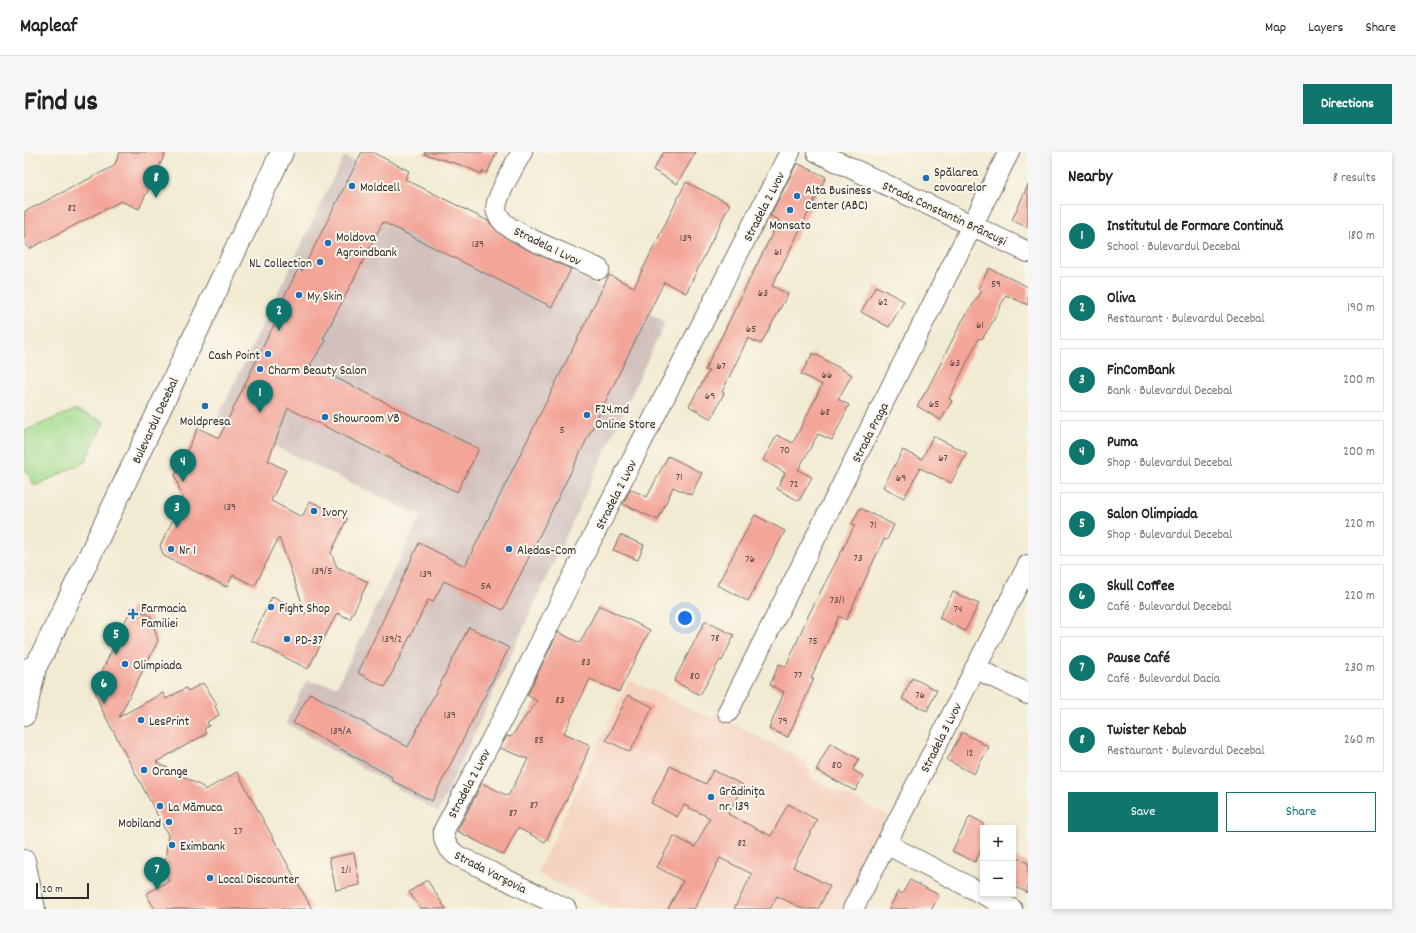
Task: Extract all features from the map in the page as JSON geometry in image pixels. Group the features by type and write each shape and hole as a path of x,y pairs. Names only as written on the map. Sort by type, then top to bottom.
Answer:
{"main road":[{"name":"Bulevardul Decebal","path":"24,687 30,669 282,152"},
{"path":"24,715 30,669"},
{"path":"24,861 34,909"}],"street":[{"name":"Stradela 1 Lvov","path":"522,152 499,198 496,208 498,215 504,223 519,233 599,269"},
{"name":"Stradela 2 Lvov","path":"444,837 444,830 448,821 503,718 580,562 790,152"},
{"name":"Strada Constantin Brâncuși","path":"817,152 974,225 1028,252"},
{"name":"Strada Praga","path":"728,712 974,225 1009,152"},
{"name":"Stradela 3 Lvov","path":"853,909 1028,565"},
{"path":"975,668 1028,694"},
{"name":"Strada Varșovia","path":"444,837 447,847 456,855 566,909"},
{"path":"886,844 1012,909"}],"shaded area":[{"path":"344,156 505,236 665,322 438,812 286,723 306,681 337,686 421,516 217,419"},
{"name":"Grădinița nr. 139","path":"629,680 712,719 715,714 806,761 812,779 888,815 842,909 611,909 537,873"}],"green space":[{"path":"74,410 104,421 85,462 35,486 24,467 24,431"}],"building":[{"path":"120,152 166,152 139,209 121,201 29,249 24,240 24,212 114,166"},
{"path":"362,152 372,152 409,171 405,179 488,221 499,233 520,246 571,269 552,307 383,222 323,339 326,341 310,365 479,449 457,492 288,408 268,461 286,470 271,501 302,517 310,501 347,519 331,553 337,567 368,582 350,619 337,613 308,669 251,640 272,597 306,614 279,537 255,586 233,575 227,587 164,556 160,546 183,500 175,475 198,428 219,438 269,334 279,317 275,315 298,269 302,271"},
{"path":"425,152 497,152 487,173 483,171 481,174 464,166 424,154"},
{"path":"664,152 696,152 677,184 653,170"},
{"path":"797,163 826,177 772,286 788,294 761,344 748,338 722,392 724,393 711,419 689,406 709,371 705,370 779,220 770,216"},
{"path":"686,182 730,204 686,293 664,282 503,610 444,581 433,602 428,600 385,687 358,673 419,543 465,566 609,275 634,287"},
{"path":"1028,185 1028,228 1012,220"},
{"path":"989,268 1028,287 1028,305 1006,295 982,339 979,338 949,399 952,401 941,420 917,406 928,388 962,321 982,291 978,289"},
{"path":"876,286 904,301 889,327 861,312"},
{"path":"813,353 852,375 838,399 849,405 832,440 818,434 798,470 812,477 799,501 777,489 785,473 763,460 777,435 793,443 822,385 801,374"},
{"path":"933,436 967,453 951,483 920,468 904,498 883,487 903,450 922,459"},
{"path":"668,456 702,473 691,495 673,487 658,520 623,504 630,489 647,497"},
{"path":"860,508 894,525 887,540 884,539 846,620 839,616 811,678 814,679 788,737 769,729 784,692 770,685 779,664 786,667 808,616 855,525 852,524"},
{"path":"755,515 785,531 748,601 717,585"},
{"path":"620,535 644,545 638,560 613,550"},
{"path":"953,592 979,604 965,631 939,618"},
{"path":"599,605 650,630 619,692 590,679 564,733 590,745 577,779 545,842 518,828 504,855 457,831 482,783 508,796 528,759 500,748 507,736 511,737 537,701 527,695 558,632 580,643"},
{"path":"132,607 151,616 158,641 119,717 163,693 166,699 186,688 188,691 203,683 217,704 215,706 219,715 207,722 209,726 204,729 206,734 156,762 203,787 205,790 237,772 312,909 155,909 146,894 169,881 164,871 168,835 101,708 94,688"},
{"path":"705,621 734,635 722,661 720,660 700,695 674,681"},
{"path":"469,627 509,648 432,801 391,780 392,777 293,723 310,693 408,747"},
{"path":"912,678 937,690 927,711 902,699"},
{"path":"628,695 653,707 630,752 606,740"},
{"path":"962,732 989,747 974,774 947,760"},
{"path":"830,743 859,759 853,770 863,776 855,791 816,770"},
{"path":"670,766 706,784 713,770 743,785 728,814 771,836 788,804 817,820 793,867 830,886 818,909 803,909 777,896 770,909 734,909 752,874 720,858 694,909 668,909 683,881 657,867 674,836 695,847 710,818 684,805 677,817 651,803"},
{"path":"970,816 983,823 983,825 980,825 980,852 975,862 952,851"},
{"path":"354,853 360,885 336,890 329,858"},
{"path":"1016,857 1028,863 1028,893 1016,887"},
{"path":"427,880 446,909 421,909 409,892"},
{"path":"910,880 939,895 932,909 889,909 898,891 902,894"}],"place":[{"name":"Spălarea covoarelor","path":"926,178"},
{"name":"Moldcell","path":"352,186"},
{"name":"Alta Business Center (ABC)","path":"797,196"},
{"name":"Twister Kebab","path":"156,198"},
{"name":"Monsato","path":"790,210"},
{"name":"Moldova Agroindbank","path":"328,243"},
{"name":"NL Collection","path":"320,262"},
{"name":"My Skin","path":"299,295"},
{"name":"Oliva","path":"279,331"},
{"name":"Cash Point","path":"268,354"},
{"name":"Charm Beauty Salon","path":"260,369"},
{"name":"Moldpresa","path":"205,406"},
{"name":"Institutul de Formare Continuă","path":"260,413"},
{"name":"F24.md Online Store","path":"587,415"},
{"name":"Showroom VB","path":"325,417"},
{"name":"Puma","path":"183,482"},
{"name":"Ivory","path":"314,511"},
{"name":"FinComBank","path":"177,528"},
{"name":"Nr 1","path":"171,549"},
{"name":"Aledas-Com","path":"509,549"},
{"name":"Fight Shop","path":"271,607"},
{"name":"Farmacia Familiei","path":"133,614"},
{"name":"PD-37","path":"287,639"},
{"name":"Salon Olimpiada","path":"116,655"},
{"name":"Olimpiada","path":"125,664"},
{"name":"Skull Coffee","path":"104,704"},
{"name":"LesPrint","path":"141,720"},
{"name":"Orange","path":"144,770"},
{"name":"Grădinița nr. 139","path":"711,797"},
{"name":"La Mămuca","path":"160,806"},
{"name":"Mobiland","path":"169,822"},
{"name":"Eximbank","path":"172,845"},
{"name":"Local Discounter","path":"210,878"},
{"name":"Pause Café","path":"157,890"}]}
